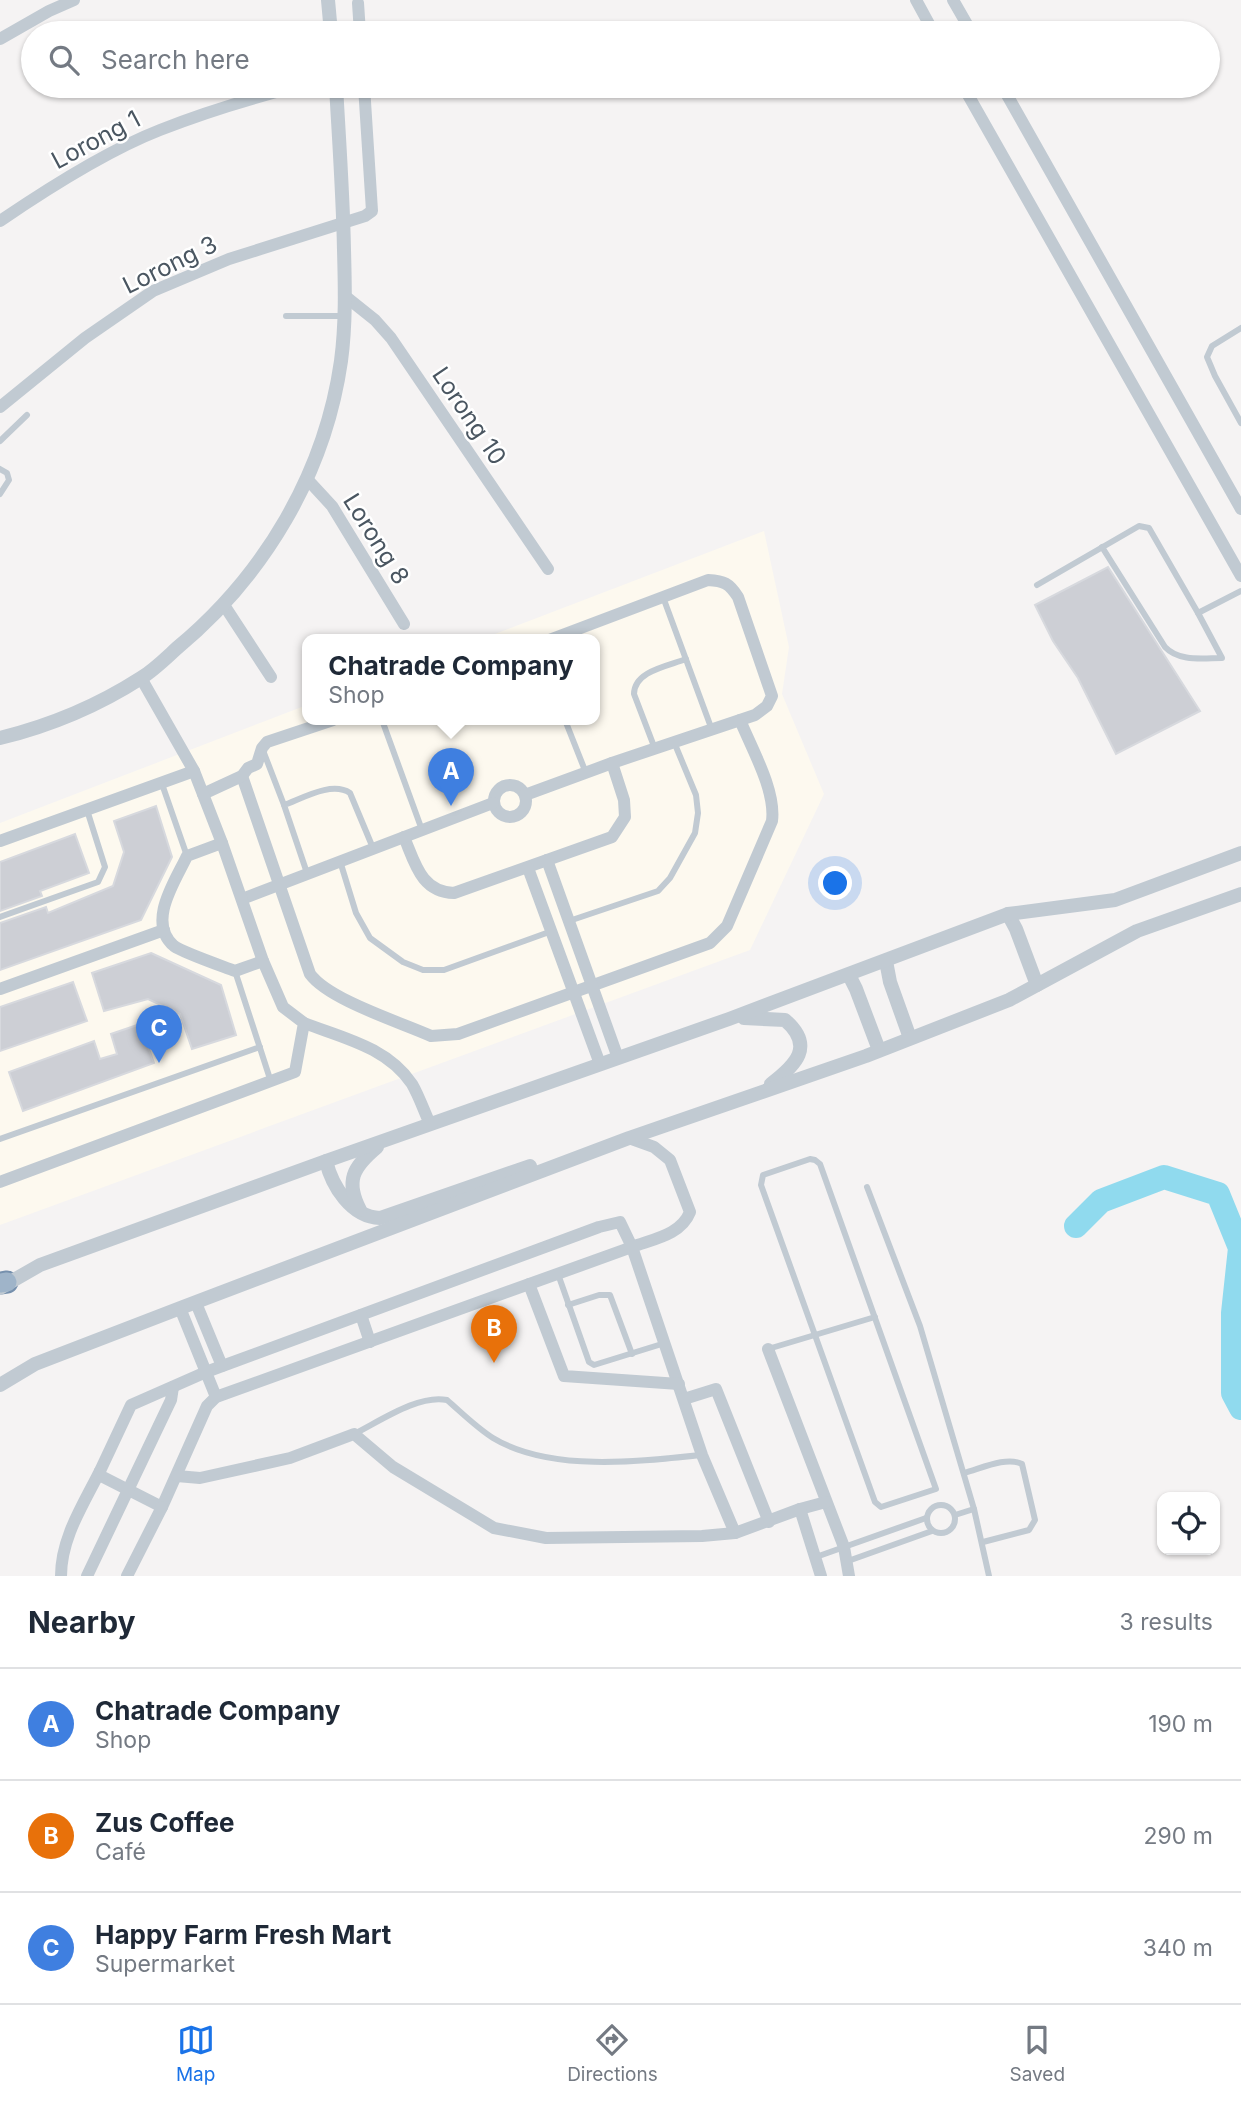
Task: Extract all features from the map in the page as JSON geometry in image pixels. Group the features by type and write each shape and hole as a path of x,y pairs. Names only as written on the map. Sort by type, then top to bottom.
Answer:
{"street":[{"path":"32,21 74,0"},
{"path":"328,0 330,21"},
{"path":"916,0 927,21"},
{"path":"953,0 965,21"},
{"path":"358,3 359,21"},
{"path":"0,39 21,27"},
{"name":"Lorong 1","path":"0,221 42,192 158,131 255,98"},
{"path":"0,738 67,717 141,678 195,633 224,606 270,546 308,480 326,433 342,359 345,296 337,98"},
{"name":"Lorong 3","path":"0,407 85,338 153,291 229,259 365,216 372,211 365,98"},
{"path":"970,98 1241,576"},
{"path":"1009,98 1241,509"},
{"name":"Lorong 10","path":"345,296 376,320 391,338 548,569"},
{"name":"Lorong 8","path":"308,480 332,506 404,624"},
{"path":"525,795 740,720 761,711 772,696 738,597 731,586 723,581 708,580 565,634"},
{"path":"224,606 271,677"},
{"path":"141,678 194,771 263,961 283,1007 304,1023 374,1049 393,1061 414,1087 429,1125"},
{"path":"242,776 281,883 310,974 316,982 339,996 431,1036 458,1034 710,943 727,926 772,821 773,811 770,796 740,720"},
{"path":"203,794 242,776 248,768 257,764 267,741 317,725"},
{"path":"404,837 429,886 442,893 454,893 528,868 612,837 625,817 624,800 612,763"},
{"path":"0,841 194,771"},
{"path":"506,785 517,786 525,795 523,810 514,817 499,813 493,803 496,792 506,785"},
{"path":"242,899 493,803"},
{"path":"222,843 187,856 162,909 164,929 174,945 235,971 263,961"},
{"path":"3,1285 40,1265 729,1019 1008,914 1115,900 1241,853"},
{"path":"547,860 618,1058"},
{"path":"528,868 600,1064"},
{"path":"0,1385 35,1364 180,1308 629,1138 758,1094 1009,1000 1137,931 1241,894"},
{"path":"1008,914 1037,985"},
{"path":"0,989 164,929"},
{"path":"886,961 890,982 910,1038"},
{"path":"849,975 879,1050"},
{"path":"729,1019 758,1017 785,1020 797,1035 800,1057 787,1072 758,1094"},
{"path":"0,1182 295,1072 304,1023"},
{"path":"127,1576 177,1476 207,1406 216,1397 676,1231 686,1221 690,1212 670,1160 654,1147 629,1138"},
{"path":"361,1211 352,1192 352,1178 362,1159 385,1140"},
{"path":"326,1161 330,1178 347,1203 371,1218 380,1218 525,1167 557,1165"},
{"path":"61,1576 67,1538 131,1405 206,1372 617,1221 621,1223 632,1247 702,1455 735,1533"},
{"path":"529,1284 564,1376 679,1384"},
{"path":"196,1303 222,1366"},
{"path":"180,1308 216,1397"},
{"path":"361,1315 370,1342"},
{"path":"768,1349 844,1547 849,1576"},
{"path":"87,1576 171,1400 173,1387"},
{"path":"684,1399 716,1389 769,1522"},
{"path":"177,1476 200,1478 290,1458 354,1434 393,1467 494,1528 546,1538 702,1536 735,1533 826,1502"},
{"path":"100,1471 101,1476 162,1507"},
{"path":"800,1509 821,1576"}],"lane":[{"path":"286,316 344,316"},
{"path":"1241,328 1212,345 1207,357 1214,376 1241,423"},
{"path":"0,441 27,415"},
{"path":"0,468 7,473 9,480 0,494"},
{"path":"1037,585 1102,547 1139,526 1149,528 1222,658 1182,657 1171,654 1102,547"},
{"path":"1198,613 1241,591"},
{"path":"663,597 712,730"},
{"path":"655,749 634,694 634,685 639,678 686,659"},
{"path":"384,725 422,830"},
{"path":"567,725 586,773"},
{"path":"569,921 658,891 670,878 695,834 698,813 696,795 674,742"},
{"path":"262,748 307,873"},
{"path":"162,784 187,856"},
{"path":"284,805 334,788 345,789 350,793 373,848"},
{"path":"0,917 98,881 105,867 87,810"},
{"path":"340,861 356,912 370,938 403,962 423,970 444,970 552,931"},
{"path":"235,971 271,1082"},
{"path":"0,1139 260,1047"},
{"path":"936,1489 881,1507 875,1502 761,1185 763,1175 810,1159 820,1164 936,1489 940,1504"},
{"path":"867,1187 920,1326 974,1509 989,1576"},
{"path":"558,1274 589,1362 601,1365 665,1343"},
{"path":"568,1305 599,1295 610,1295 632,1354"},
{"path":"768,1349 875,1317"},
{"path":"354,1434 423,1400 439,1398 447,1400 492,1438 530,1455 560,1460 649,1460 702,1455"},
{"path":"964,1474 1005,1462 1016,1461 1022,1464 1035,1520 1033,1527 1029,1531 983,1542"},
{"path":"816,1556 926,1518 931,1509 940,1504 951,1507 955,1515 954,1528 943,1534 932,1531 848,1562"},
{"path":"955,1515 974,1509"},
{"path":"926,1518 932,1531"}],"shaded area":[{"path":"764,531 789,647 782,694 824,794 750,950 0,1225 0,823 302,707 302,725 600,725 600,634 495,634"}],"building":[{"path":"1108,567 1200,711 1116,754 1078,678 1053,641 1035,605"},
{"path":"156,806 172,857 141,920 0,970 0,923 46,907 48,913 113,886 124,852 114,821"},
{"path":"75,834 89,873 40,891 42,896 0,911 0,862"},
{"path":"151,953 221,985 236,1035 192,1049 180,1014 148,999 104,1011 92,973"},
{"path":"73,982 87,1021 0,1051 0,1007"},
{"path":"140,1024 154,1063 23,1111 9,1072 94,1041 100,1059 117,1054 111,1034"}],"waterway":[{"path":"1076,1226 1101,1201 1164,1177 1218,1194 1240,1248 1233,1313 1233,1393 1241,1408"}],"place":[{"name":"Chatrade Company","path":"451,806"},
{"name":"Happy Farm Fresh Mart","path":"159,1063"},
{"name":"Zus Coffee","path":"494,1363"}]}
